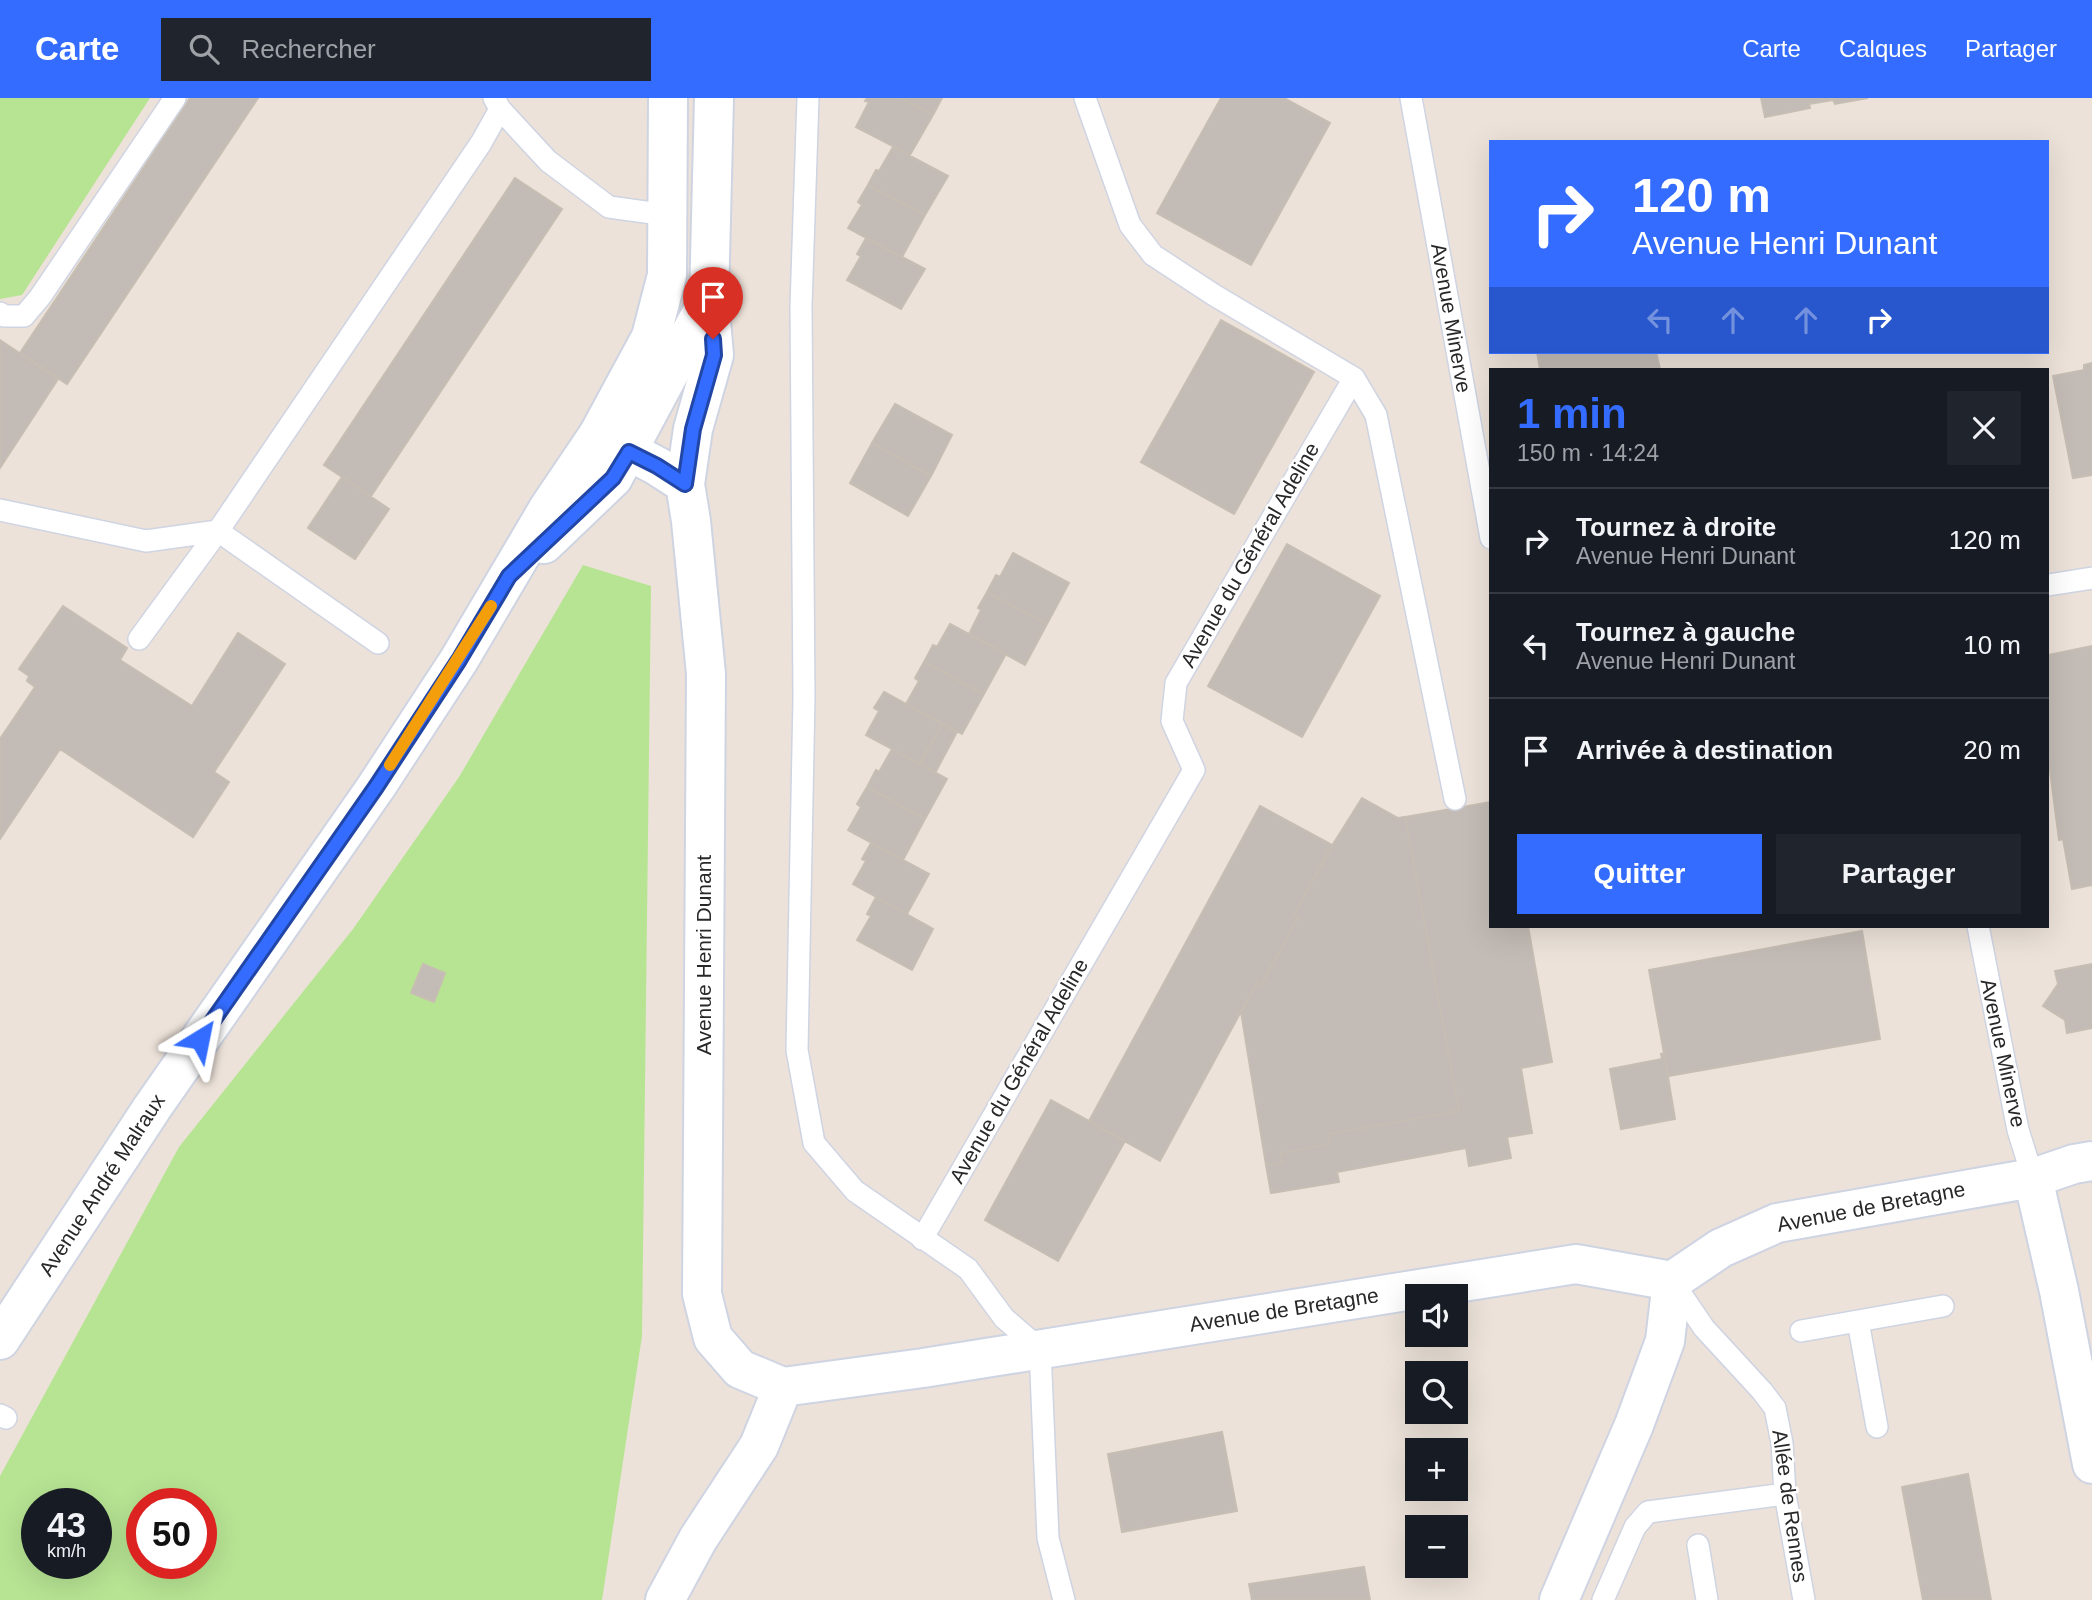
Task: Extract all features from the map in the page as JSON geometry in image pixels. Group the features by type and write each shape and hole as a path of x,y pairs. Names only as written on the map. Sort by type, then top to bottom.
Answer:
{"street":[{"path":"668,98 667,275 651,337 614,443 685,484"},
{"name":"Avenue Henri Dunant","path":"714,98 709,299 714,355 693,429 685,484 706,674 702,1294 713,1338 740,1369 783,1387"},
{"name":"Avenue Henri Dunant","path":"614,443 709,299"},
{"name":"Avenue André Malraux","path":"0,1340 152,1108 376,787 459,660 548,509 614,443"},
{"name":"Avenue de Bretagne","path":"783,1387 923,1368 1576,1264 1672,1281 1721,1248 1777,1223 2033,1178 2074,1164 2092,1161"},
{"path":"2033,1178 2059,1291 2092,1464"},
{"path":"1559,1600 1634,1425 1665,1341 1672,1281"},
{"path":"665,1600 698,1539 759,1446 783,1387"}],"lane":[{"path":"0,313 4,316 24,316 40,297 175,98"},
{"path":"808,98 801,306 804,697 797,1050 814,1143 855,1191 968,1269 1004,1318 1040,1349 1048,1538 1064,1600"},
{"path":"1085,98 1130,225 1153,256 1354,378 1376,415 1455,799"},
{"name":"Avenue Minerve","path":"1411,98 1489,527"},
{"path":"139,639 218,531 481,143 497,104 548,161 609,206 667,215"},
{"name":"Avenue du Général Adeline","path":"922,1239 1194,770 1172,721 1176,683 1354,378"},
{"path":"0,510 146,541 218,531 378,643"},
{"path":"2049,585 2092,578"},
{"name":"Avenue Minerve","path":"1978,928 2018,1130 2033,1178"},
{"name":"Allée de Rennes","path":"1672,1281 1704,1328 1775,1408 1782,1443 1785,1494 1804,1600"},
{"path":"1801,1331 1944,1306"},
{"path":"1858,1321 1877,1427"},
{"path":"1603,1600 1635,1527 1648,1512 1785,1494"},
{"path":"1698,1545 1707,1600"}],"green space":[{"path":"0,98 150,98 22,295 0,299"},
{"path":"583,565 651,586 642,1336 602,1600 0,1600 0,1476 179,1147 353,929 459,777"}],"building":[{"path":"190,98 258,98 67,384 20,353"},
{"path":"867,98 901,98 933,115 910,155 856,127 869,102 865,101"},
{"path":"901,98 942,98 933,115"},
{"path":"1221,98 1284,98 1330,123 1251,265 1157,213"},
{"path":"1761,98 1868,98 1835,104 1833,100 1809,104 1810,108 1765,117"},
{"path":"893,147 948,176 925,215 868,185"},
{"path":"515,178 562,209 371,496 324,465"},
{"path":"868,185 925,215 902,257 848,228 862,205 858,202"},
{"path":"866,238 925,269 901,309 847,280 861,256 857,254"},
{"path":"1221,320 1314,372 1234,514 1141,462"},
{"path":"0,340 58,379 0,468"},
{"path":"1537,354 1656,354 1660,368 1540,368"},
{"path":"2092,363 2092,475 2073,478 2053,376 2084,370 2084,365"},
{"path":"895,404 952,435 931,476 872,443"},
{"path":"872,443 931,476 908,516 850,483"},
{"path":"342,477 389,509 355,559 308,528"},
{"path":"1287,544 1380,596 1302,737 1208,686"},
{"path":"1013,553 1069,583 1047,624 987,592 996,575 1000,577"},
{"path":"987,592 1047,624 1025,665 969,634"},
{"path":"63,606 127,648 120,660 192,706 238,633 285,664 214,772 229,782 193,837 60,749 0,839 0,739 35,687 27,681 29,676 19,669"},
{"path":"950,624 1006,654 984,694 924,662 933,645 937,647"},
{"path":"2092,646 2092,885 2072,889 2063,839 2059,840 2049,763 2049,655"},
{"path":"924,662 984,694 962,734 906,704 919,681 915,678"},
{"path":"884,692 942,724 920,764 866,735 879,711 874,708"},
{"path":"942,724 957,732 935,773 920,764"},
{"path":"892,749 947,779 925,819 867,787"},
{"path":"867,787 925,819 903,860 848,830 861,807 857,804"},
{"path":"1362,798 1398,818 1405,817 1459,1111 1329,1134 1330,1144 1281,1153 1282,1163 1266,1165 1241,1012 1257,982 1261,985 1298,918 1294,915"},
{"path":"1489,802 1489,928 1528,928 1552,1062 1521,1068 1532,1133 1507,1137 1511,1158 1469,1166 1466,1148 1337,1172 1339,1182 1271,1193 1266,1165 1282,1163 1281,1153 1330,1144 1329,1134 1459,1111 1405,817"},
{"path":"1260,806 1332,845 1294,915 1298,918 1261,985 1257,982 1160,1161 1089,1121"},
{"path":"871,843 929,874 907,914 853,884 866,861 862,859"},
{"path":"876,897 933,929 912,970 857,940 871,916 867,914"},
{"path":"1862,931 1880,1039 1668,1076 1649,970"},
{"path":"423,964 445,973 434,1002 411,993"},
{"path":"2092,964 2092,1028 2067,1033 2065,1020 2043,1006 2058,984 2055,971"},
{"path":"1664,1053 1675,1119 1621,1129 1610,1069 1662,1059 1661,1054"},
{"path":"1051,1100 1125,1141 1058,1261 985,1220"},
{"path":"1222,1432 1237,1511 1122,1532 1108,1454"},
{"path":"1968,1474 1991,1600 1923,1600 1902,1487"},
{"path":"1364,1567 1370,1600 1252,1600 1249,1584"}],"slow traffic":[{"path":"390,765 491,606"}],"route":[{"path":"200,1039 376,787 459,660 509,576 613,478 629,452 685,484 693,429 714,355 713,339"}]}
